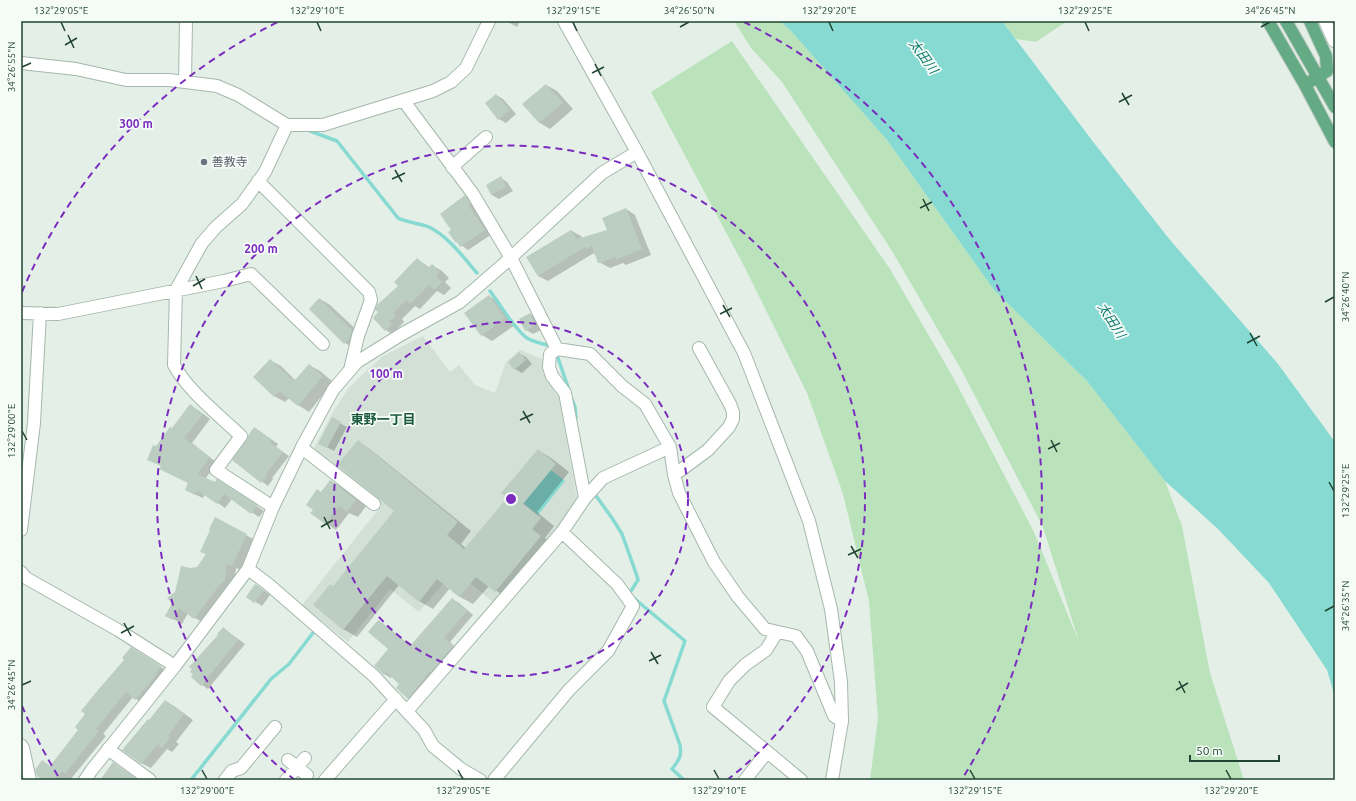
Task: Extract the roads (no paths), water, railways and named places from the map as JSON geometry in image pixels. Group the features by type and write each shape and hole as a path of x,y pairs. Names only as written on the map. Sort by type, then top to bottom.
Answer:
{"main road":[{"path":"1268,21 1305,85 1335,142"},
{"path":"1286,21 1335,107"},
{"path":"1305,85 1327,71 1326,56 1310,21"}],"street":[{"path":"185,82 186,21"},
{"path":"21,63 76,69 126,80 169,80 217,86 238,95 287,125 323,125 434,91 451,82 466,68 489,21"},
{"path":"564,21 637,152 744,353 809,521 831,609 841,682 842,722 832,780"},
{"path":"1325,21 1334,41"},
{"path":"403,100 473,194 510,258 557,349"},
{"path":"273,507 216,470 241,436 198,396 174,365 176,290 202,243 216,227 242,204 258,181 287,125"},
{"path":"452,167 486,137"},
{"path":"85,780 175,666 248,569 273,507 302,448 333,390 357,362 402,334 460,302 602,173 637,152"},
{"path":"258,181 368,292 370,300 358,336 350,370"},
{"path":"21,313 58,314 224,281 251,274 323,344"},
{"path":"21,530 34,423 40,313"},
{"path":"674,475 708,450 729,426 733,419 733,412 730,404 699,348"},
{"path":"585,498 565,393 552,376 549,367 550,354 557,349 590,354 622,386 645,404 670,447 674,475 679,493 714,562 738,597 765,629 796,636 807,651 834,716 842,722"},
{"path":"407,711 562,532 585,498 603,478 670,447"},
{"path":"302,448 374,504"},
{"path":"494,780 569,690 608,651 633,606 617,584 562,532"},
{"path":"248,569 268,584 374,676 424,730 433,746 460,769 480,780"},
{"path":"21,572 26,578 118,630 175,666"},
{"path":"777,632 766,650 745,665 729,681 713,707 801,780"},
{"path":"325,780 396,699"},
{"path":"225,780 232,771 241,768 275,727"},
{"path":"21,745 30,780"},
{"path":"108,749 150,780"},
{"path":"744,780 767,752"},
{"path":"286,780 293,763 305,758"},
{"path":"293,763 307,775"}],"water":[{"name":"太田川","path":"780,21 1002,21 1094,143 1170,240 1278,364 1335,442 1335,697 1327,670 1269,583 1218,529 1165,481 1087,381 994,290 887,140 791,31"},
{"path":"551,470 565,481 538,515 517,498"}],"waterway":[{"path":"310,131 337,141 398,218 429,227 436,231 455,248 477,273"},
{"path":"490,291 512,323 522,334 527,338 547,345"},
{"path":"557,355 569,390"},
{"path":"572,399 575,407 576,418"},
{"path":"594,493 622,534 637,576 638,580 629,594 685,641 664,701 681,749 679,758 672,769 684,780"},
{"path":"191,780 271,679 289,664 316,629"}],"place":[{"name":"善教寺","path":"204,162"}],"district":[{"name":"東野一丁目","path":"383,419"}]}
